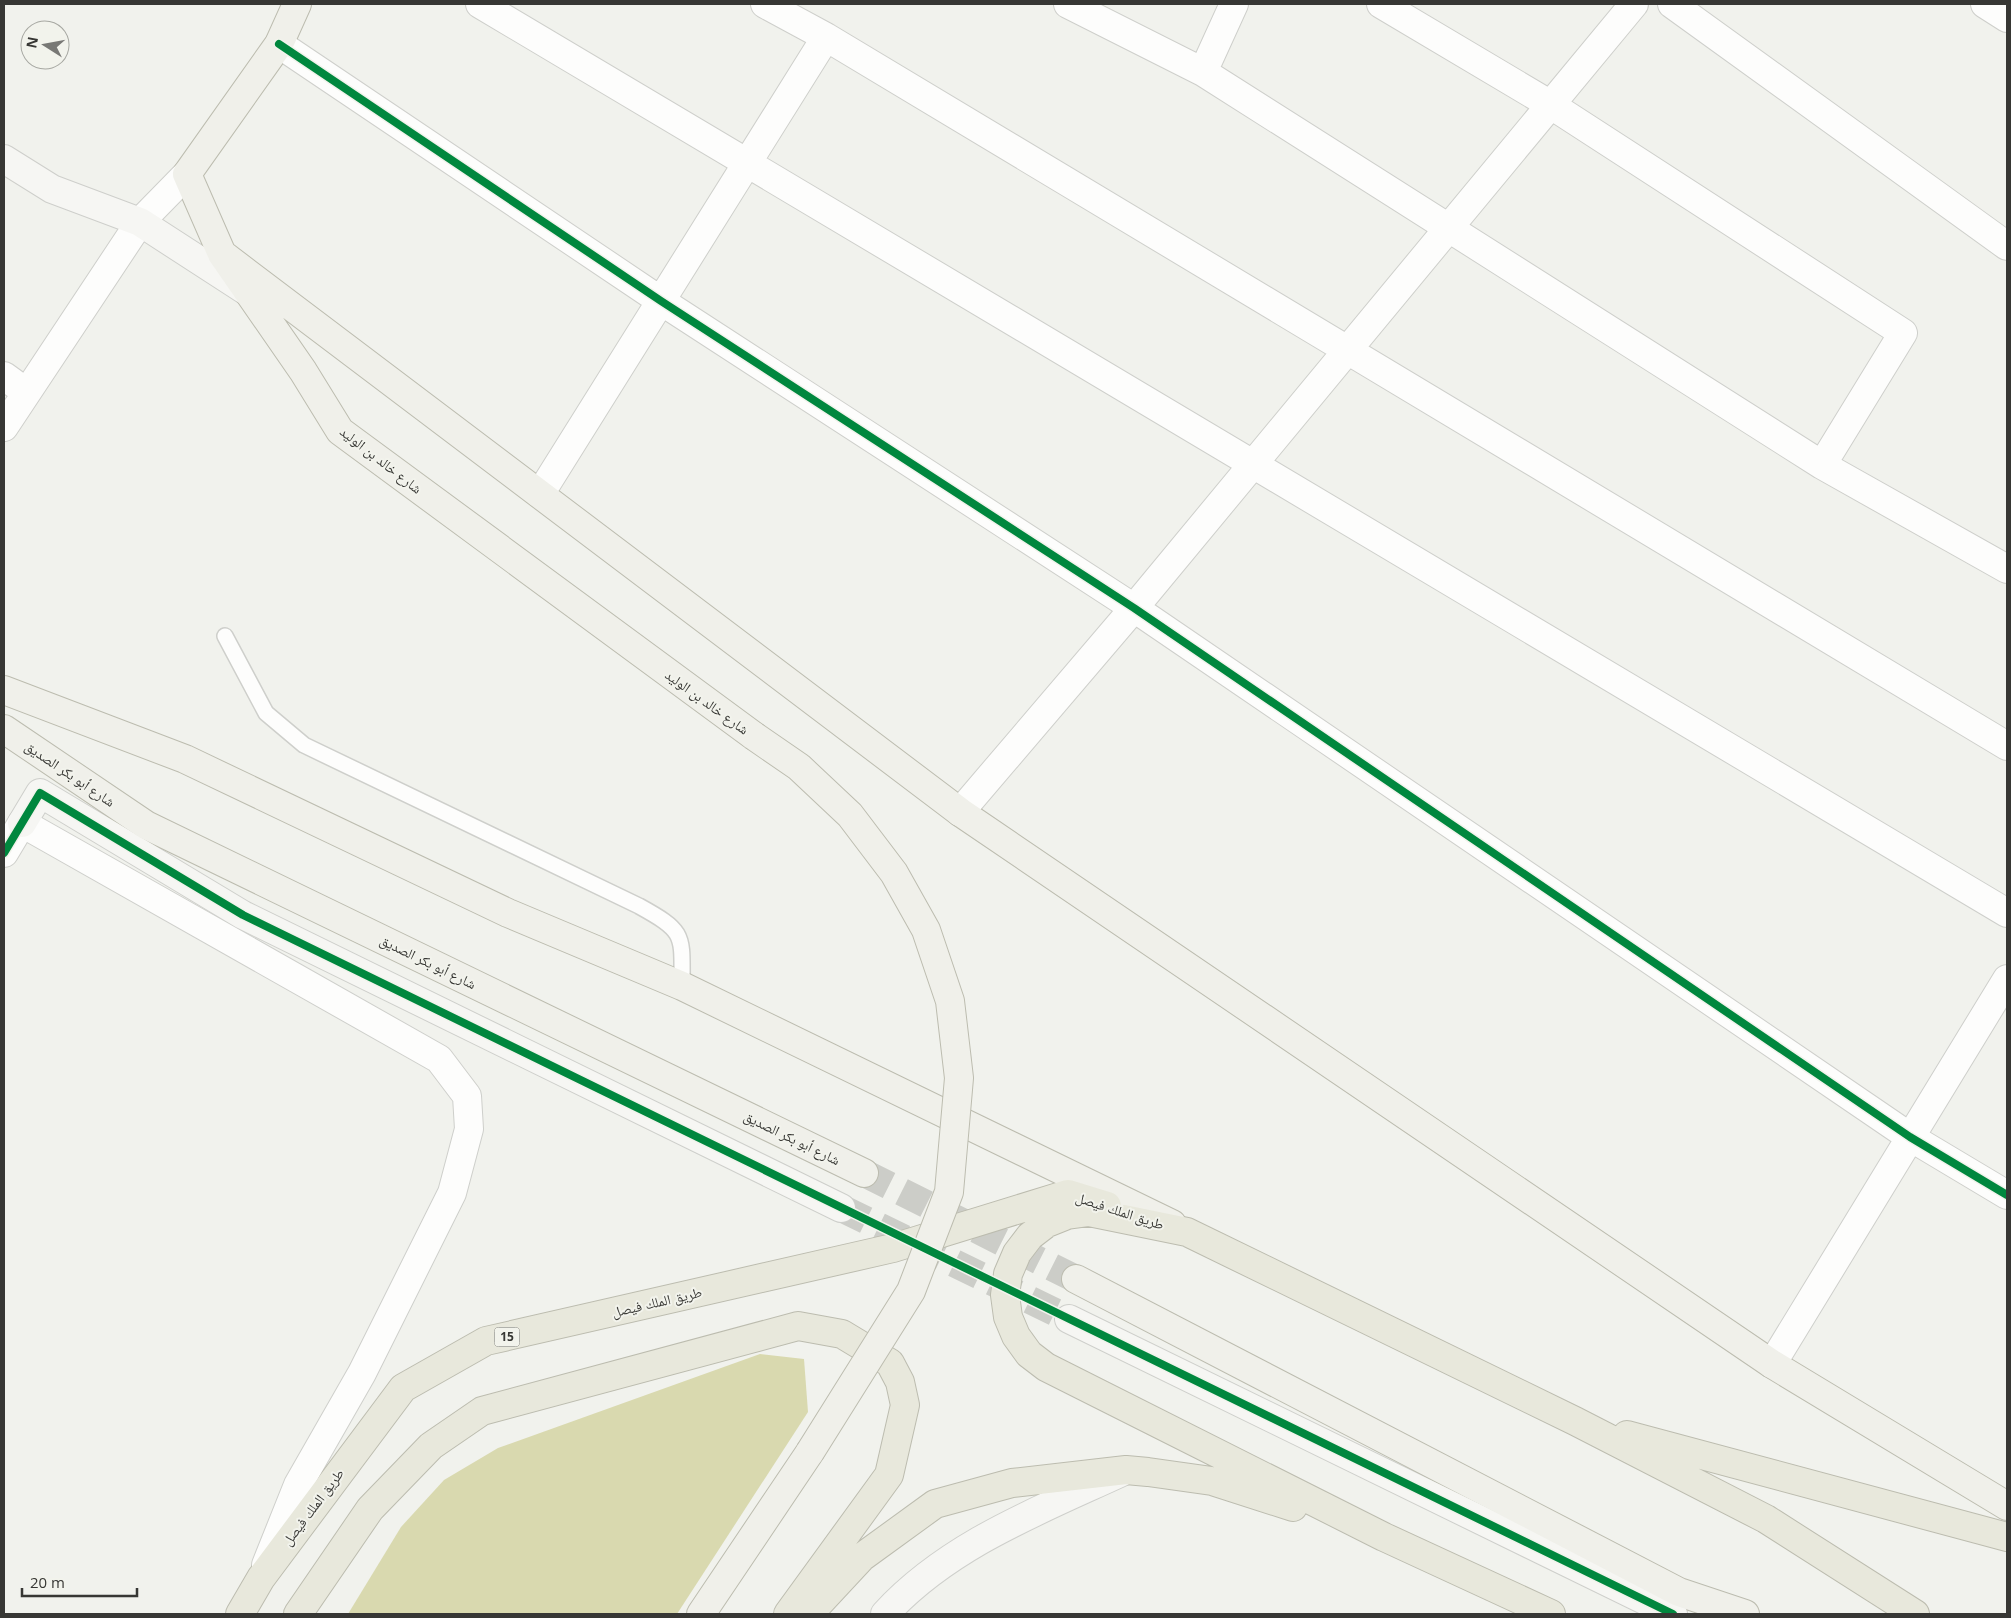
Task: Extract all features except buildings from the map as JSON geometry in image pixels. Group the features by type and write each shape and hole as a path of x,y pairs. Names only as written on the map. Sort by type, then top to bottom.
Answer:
{"highway":[{"name":"طريق الملك فيصل","path":"240,1614 261,1578 403,1388 486,1342 893,1248 1068,1194 1187,1232"},
{"path":"1552,1614 1384,1537 1046,1367 1029,1354 1016,1336 1008,1317 1005,1295 1008,1274 1017,1253 1030,1236 1047,1223 1068,1215 1089,1212 1187,1232 1575,1421 1766,1519 1915,1614"},
{"path":"298,1614 370,1509 431,1446 482,1411 798,1326 842,1334 890,1363 900,1382 905,1405 889,1474 788,1614"},
{"path":"1575,1421 2007,1537"},
{"path":"810,1614 862,1557 935,1504 1012,1483 1126,1470 1212,1481 1384,1537"}],"main road":[{"path":"187,174 279,44 297,4"},
{"name":"شارع خالد بن الوليد","path":"187,174 222,254 303,371 340,431 754,736 799,767 850,815 894,873 926,930 950,1000 959,1078 949,1192 911,1290 810,1452 701,1614"},
{"path":"222,254 960,812 1772,1364 2007,1506"},
{"path":"4,690 185,759 508,913 682,986 1187,1232"},
{"name":"شارع أبو بكر الصديق","path":"4,729 146,825 864,1173"},
{"path":"1076,1279 1679,1592 1744,1614"}],"street":[{"path":"480,4 2007,913"},
{"path":"765,4 826,37 1346,352 2007,746"},
{"path":"1068,4 1204,72 1448,229 1822,465 2007,569"},
{"path":"1204,72 1234,4"},
{"path":"1381,4 1551,105 1903,333 1822,465"},
{"path":"960,812 1134,608 1634,4"},
{"path":"1672,4 2007,246"},
{"path":"1985,4 2007,18"},
{"path":"540,494 826,37"},
{"path":"279,44 661,301 1134,608 1910,1137 2007,1195"},
{"path":"4,159 52,188 140,222 248,292"},
{"path":"4,427 140,222 187,174"},
{"path":"4,376 26,392"},
{"path":"4,853 40,792 243,915 841,1208"},
{"path":"22,823 439,1059 467,1096 469,1129 452,1193 362,1373 298,1485 261,1578"},
{"path":"1772,1364 2007,979"},
{"path":"1069,1319 1673,1614"},
{"path":"885,1614 955,1555 1001,1528 1126,1470"}],"lane":[{"path":"225,636 266,713 304,745 639,906 668,922 682,942 682,986"}],"green space":[{"path":"760,1354 804,1359 808,1412 677,1614 348,1614 401,1527 444,1480 498,1448"}],"tunnel":[{"path":"864,1173 1076,1279"},
{"path":"841,1208 1069,1319"}],"cycle path":[{"path":"279,44 661,301 1134,608 1910,1137 2007,1195"},
{"path":"4,853 40,793 243,915 1673,1614"}]}
